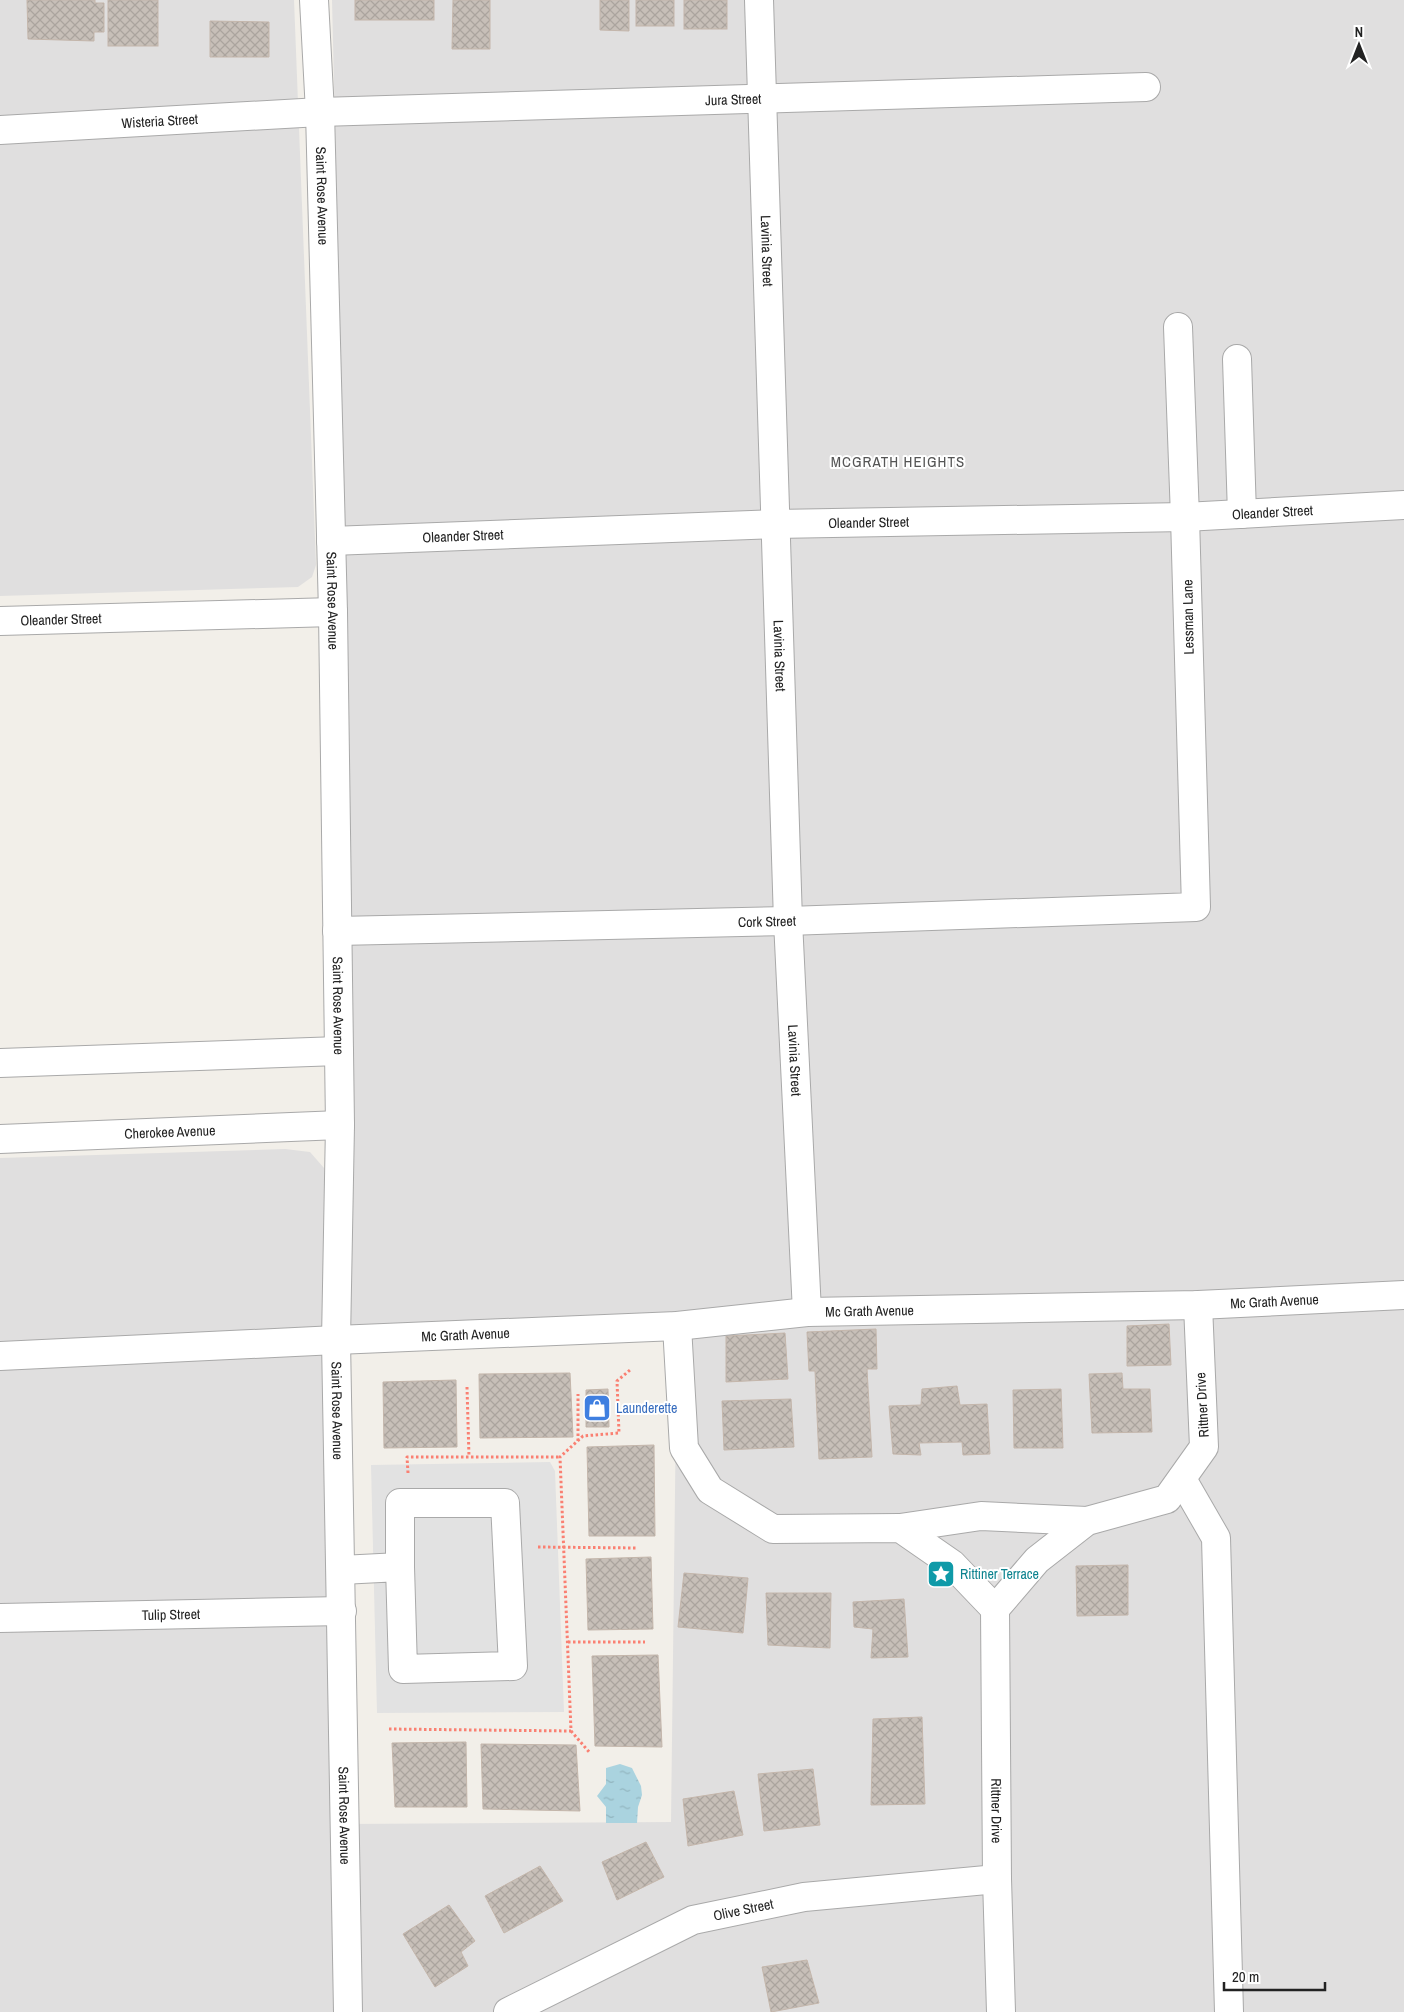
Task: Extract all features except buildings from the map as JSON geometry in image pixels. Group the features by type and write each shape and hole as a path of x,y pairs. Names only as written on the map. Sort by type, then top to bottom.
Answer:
{"street":[{"name":"Saint Rose Avenue","path":"314,0 320,112 333,612 340,1125 336,1340 348,2012"},
{"name":"Lavinia Street","path":"759,0 788,921 807,1312"},
{"name":"Jura Street","path":"320,112 763,97 1146,87"},
{"name":"Wisteria Street","path":"0,130 320,112"},
{"name":"Lessman Lane","path":"1178,327 1186,517 1196,907"},
{"path":"1237,359 1242,514"},
{"name":"Oleander Street","path":"331,541 775,524 1186,517 1404,505"},
{"name":"Oleander Street","path":"0,621 333,612"},
{"name":"Cork Street","path":"338,931 788,921 1196,907"},
{"path":"0,1063 339,1051"},
{"name":"Cherokee Avenue","path":"0,1139 340,1125"},
{"name":"Mc Grath Avenue","path":"0,1356 677,1326 807,1312 1198,1305 1404,1295"},
{"name":"Rittner Drive","path":"677,1326 684,1448 710,1490 773,1529 900,1528 981,1516 1087,1520 1167,1499 1204,1447 1198,1305"},
{"path":"1182,1479 1216,1538 1229,2012"},
{"path":"400,1503 505,1503 513,1666 403,1669 400,1568 400,1503"},
{"name":"Rittner Drive","path":"1001,2012 997,1879 995,1609 1037,1560 1087,1520"},
{"path":"900,1528 952,1564 995,1609"},
{"path":"341,1570 400,1568"},
{"name":"Tulip Street","path":"0,1618 342,1611"},
{"name":"Olive Street","path":"508,2012 693,1920 804,1897 997,1879"}],"path":[{"path":"407,1457 560,1457 583,1436 619,1433 617,1381 630,1370"},
{"path":"467,1387 469,1457"},
{"path":"578,1394 578,1441"},
{"path":"560,1457 571,1731 590,1753"},
{"path":"564,1548 638,1548"},
{"path":"568,1642 645,1642"},
{"path":"389,1730 571,1731"}],"shaded area":[{"path":"0,0 294,0 316,565 312,577 298,587 0,596"},
{"path":"332,0 1404,0 1404,2012 348,2012 345,1824 671,1822 677,1326 336,1340 346,587"},
{"path":"285,1149 310,1152 324,1168 325,1180 342,2012 0,2012 0,1158"},
{"path":"550,1462 555,1471 564,1712 377,1713 371,1465"}],"water":[{"path":"620,1764 632,1768 641,1786 642,1795 638,1807 637,1823 606,1823 606,1807 597,1796 606,1784 606,1768"}],"place":[{"name":"Launderette","path":"597,1408"},
{"name":"Rittiner Terrace","path":"941,1574"}],"district":[{"name":"MCGRATH HEIGHTS","path":"898,461"}]}
